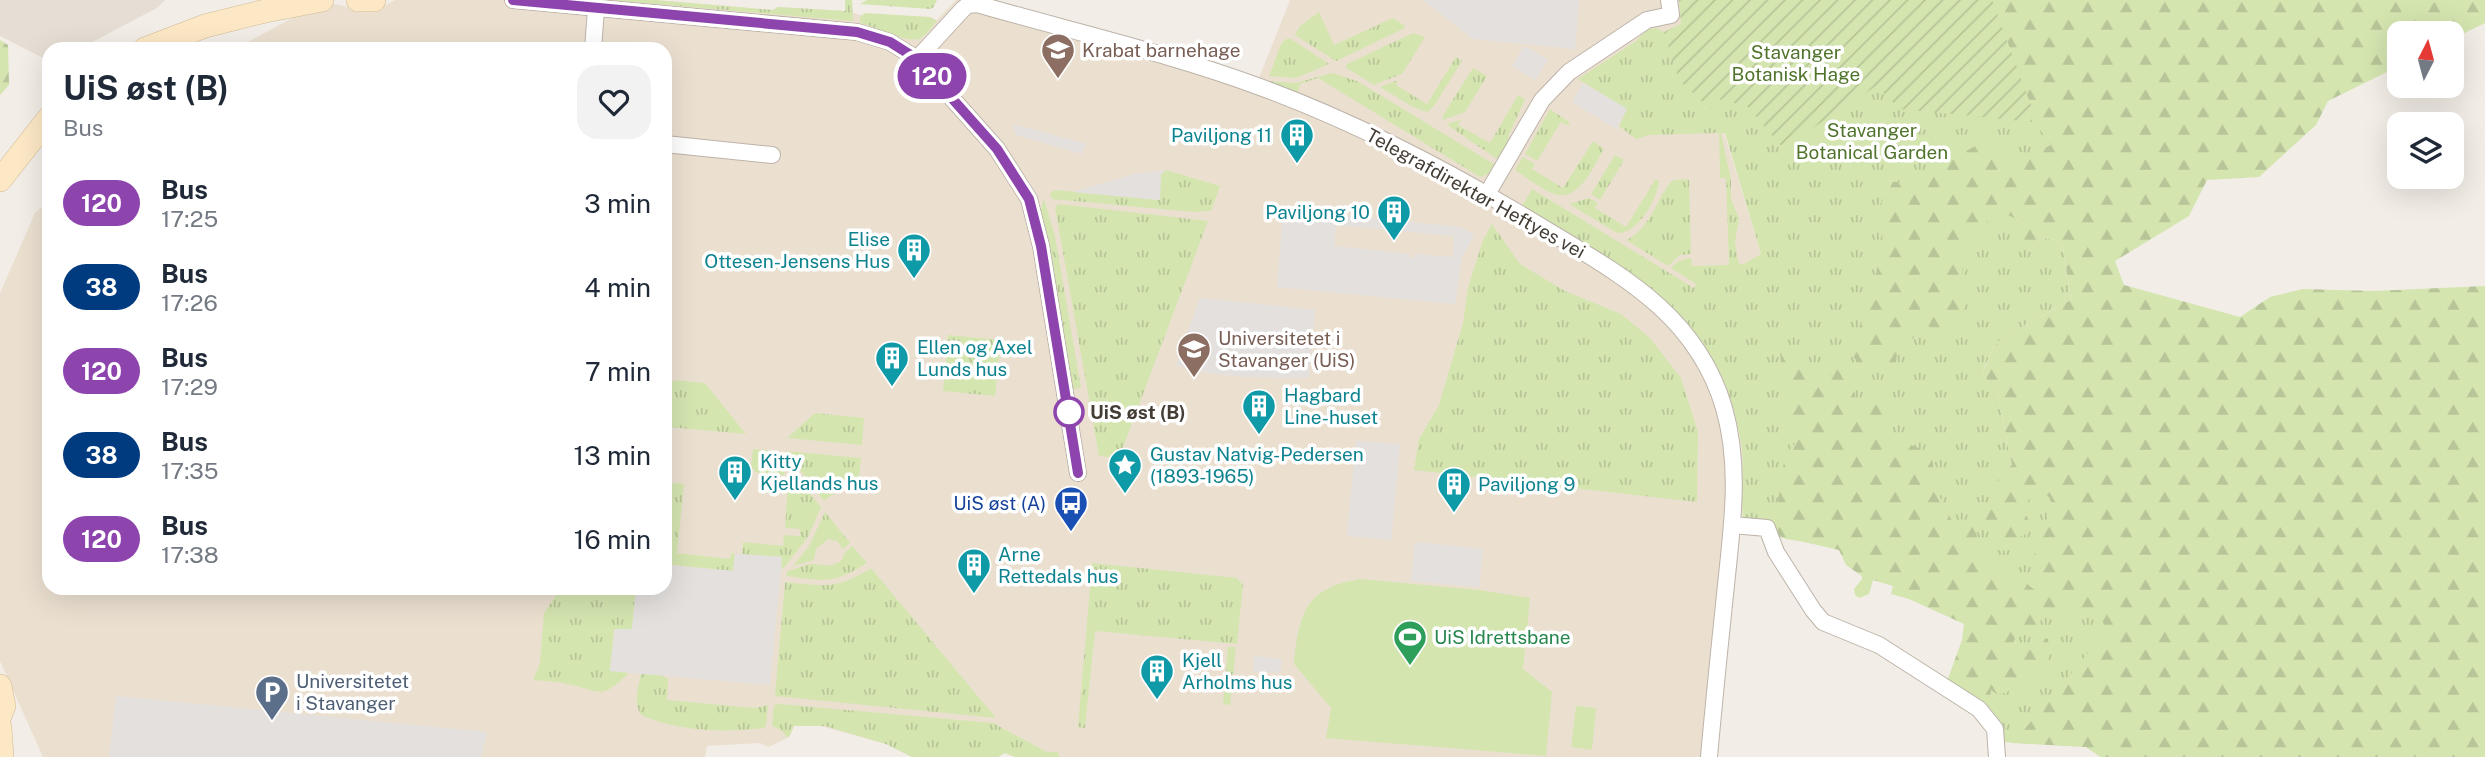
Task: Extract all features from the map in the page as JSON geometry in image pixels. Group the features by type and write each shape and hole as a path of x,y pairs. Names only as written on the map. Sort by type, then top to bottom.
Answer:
{"main road":[{"path":"163,42 274,5 322,0"},
{"path":"358,0 374,0"},
{"path":"0,180 42,127"},
{"path":"0,686 4,706 0,716"},
{"path":"0,727 2,757"}],"street":[{"path":"513,0 857,32 890,42 917,59 997,149 1029,199 1041,246 1078,473"},
{"path":"1487,194 1542,100 1553,87 1578,66 1647,20 1671,15 1669,0"},
{"path":"917,59 963,9 976,2"},
{"name":"Telegrafdirektør Heftyes vei","path":"976,2 1261,87 1371,133 1487,194 1636,285 1664,309 1688,336 1707,367 1723,406 1733,447 1735,479 1732,524 1709,757"},
{"path":"594,42 596,9"},
{"path":"672,145 772,155"},
{"path":"1732,524 1768,528 1776,552 1812,610 1823,622 1879,645 1979,709 1995,729 1997,757"}],"shaded area":[{"path":"0,0 165,0 157,8 92,42 42,42 42,57 0,36"},
{"name":"Universitetet i Stavanger (UiS)","path":"395,0 655,0 773,10 778,7 845,11 862,15 930,17 937,20 956,0 995,0 1259,78 1290,0 1679,0 1681,24 1723,129 1761,254 1741,266 1681,316 1701,341 1726,388 1741,443 1744,476 1717,757 1015,757 1005,753 998,757 912,757 886,744 817,725 794,726 789,737 769,747 760,743 707,746 705,757 43,757 0,661 0,293 35,213 42,206 42,595 672,595 672,42 248,42 314,6 336,4 350,8 380,8"},
{"path":"1423,0 1579,0 1575,49 1473,39"},
{"path":"1524,46 1548,60 1535,80 1512,66"},
{"path":"1583,83 1627,109 1616,129 1572,102"},
{"path":"1013,124 1086,144 1082,154 1016,135"},
{"path":"1166,170 1161,174 1160,200 1073,192 1134,174"},
{"path":"1300,211 1461,227 1474,235 1462,257 1455,304 1277,287 1283,212","holes":["1336,225 1454,236 1453,257 1415,254 1414,258 1409,257 1409,254 1334,246"]},
{"path":"1200,298 1315,310 1309,378 1243,377 1201,372 1176,365"},
{"path":"1356,441 1400,444 1391,540 1347,536"},
{"path":"1415,542 1483,549 1479,587 1411,581"},
{"path":"735,554 782,557 770,685 610,671 615,629 632,629 635,595 672,595 672,566 733,571"},
{"path":"1254,656 1282,659 1280,673 1253,671"},
{"path":"116,696 487,732 481,757 109,757"}],"green space":[{"path":"610,0 655,0 773,10 778,7 845,11 845,0 852,0 853,21"},
{"path":"867,0 937,0 930,9 860,4"},
{"name":"Stavanger Botanical Garden","path":"1679,0 1992,0 2039,127 2051,145 2016,219 2023,225 2032,247 2045,238 2057,241 2063,247 2071,300 2003,337 1992,349 1983,371 1990,385 1997,390 2012,465 2054,463 2108,629 2101,757 2086,747 2001,742 1980,706 1993,572 1786,539 1743,517 1742,452 1730,397 1712,359 1689,326 1662,298 1631,273 1522,206 1532,189 1694,288 1696,284 1671,268 1678,261 1691,258 1692,266 1729,265 1726,178 1720,178 1719,133 1649,135 1636,139 1619,126 1627,109 1578,79 1636,41 1648,29 1657,28 1664,32 1681,24","holes":["1721,133 1725,133 1761,254 1742,265 1738,262 1735,242 1739,219 1731,199 1731,180"]},
{"name":"Stavanger Botanisk Hage","path":"1679,0 1992,0 2032,108 2032,122 1900,109 1876,86 1783,148 1747,106 1718,99 1710,109 1679,80 1664,32 1681,24"},
{"path":"1941,0 2485,0 2485,23 2464,33 2464,21 2387,21 2387,72 2328,101 2316,125 2259,177 2207,180 2189,216 2115,261 2124,285 2240,317 2270,297 2303,289 2374,291 2485,286 2485,757 2101,757 2086,747 2013,743 2108,629 2092,609 2067,612 2058,608 2046,610 2038,626 2019,634 2009,653 2022,652 2040,637 2048,639 2048,658 2037,672 2013,689 1998,695 1991,690 1990,700 1982,704 1946,684 1962,640 1964,624 1909,599 1891,594 1893,586 1873,580 1869,594 1859,598 1854,589 1862,576 1846,565 1839,550 1778,536 1777,508 1785,455 1795,443 1789,425 1780,353 1786,349 1793,354 1806,375 1829,381 1835,356 1848,364 1859,413 1873,401 1886,399 1893,424 1885,435 1931,453 1938,493 1954,525 1973,524 1983,555 2001,565 2000,584 2016,575 2036,591 2034,554 2039,553 2042,526 2047,523 2052,504 2049,497 2037,492 2027,502 2024,513 2029,522 2028,533 2015,539 2012,550 2000,551 1993,545 1985,521 2001,474 2012,465 1997,390 1990,385 1983,372 1992,349 2003,337 2071,300 2063,247 2057,241 2045,238 2032,247 2024,243 2023,225 2020,222 2010,216 1994,214 1972,237 1962,264 1964,314 1943,339 1912,311 1909,317 1914,338 1898,347 1895,369 1881,366 1871,373 1851,354 1870,299 1883,245 1880,205 1893,182 1922,182 1945,163 1986,140 2011,164 2051,145 2038,127 1982,106"},
{"path":"1319,12 1334,45 1393,18 1405,28 1336,61 1295,35 1300,26"},
{"path":"865,13 930,17 937,21 921,38 908,39 860,23 860,17"},
{"path":"1413,33 1425,37 1402,74 1374,85 1345,67 1347,64"},
{"path":"1286,39 1291,39 1329,64 1296,78 1269,76 1281,44"},
{"path":"0,40 8,45 9,85 0,95"},
{"path":"1456,57 1462,61 1434,106 1427,112 1413,107 1380,87 1398,80 1396,85 1427,104"},
{"path":"1473,68 1487,76 1465,112 1443,120 1443,115"},
{"path":"1332,73 1357,81 1497,166 1491,173 1480,177 1318,78 1300,84 1298,92 1268,81 1296,83"},
{"path":"1518,95 1525,99 1508,137 1511,141 1500,161 1446,124 1461,120 1458,125 1490,143"},
{"path":"1550,109 1570,123 1568,125 1561,122 1537,161 1525,154"},
{"path":"1593,141 1604,149 1585,181 1571,193 1554,194 1515,170 1523,157 1535,164 1532,169 1563,188"},
{"path":"1615,155 1624,160 1600,200 1591,194"},
{"path":"1166,170 1220,186 1211,211 1193,212 1052,199 1050,193 1056,190 1159,200 1161,174"},
{"path":"1689,179 1691,254 1680,255 1668,266 1626,240 1641,229 1670,183 1674,180"},
{"path":"1655,180 1659,180 1658,188 1646,214 1625,232 1617,233 1569,204 1589,198 1598,203 1595,208 1626,227"},
{"path":"1044,199 1055,236 1081,388 1073,389 1047,238 1040,212"},
{"path":"1059,204 1208,221 1119,458 1099,456 1055,207"},
{"path":"1492,224 1520,264 1565,291 1621,314 1650,338 1681,378 1698,432 1697,502 1414,470 1419,439 1439,405 1463,323 1468,288 1483,240"},
{"path":"948,335 1001,340 995,396 943,391"},
{"path":"674,380 705,383 746,434 672,427"},
{"path":"815,413 864,418 862,445 787,438"},
{"path":"753,449 775,451 821,507 808,537 782,570 781,557 742,554 743,542 783,546 784,535 800,536 800,529 785,528 789,470 785,469 784,475 754,472 755,469 751,469"},
{"path":"785,451 861,458 859,477 855,477 824,501"},
{"path":"672,484 684,484 677,553 730,559 731,553 735,554 733,571 672,565"},
{"path":"825,512 850,543 843,549 837,541 828,539 816,549 814,560 793,566 809,546"},
{"path":"852,546 867,563 845,575 828,580 786,576 788,571 807,565 838,563"},
{"path":"1092,563 1237,578 1243,585 1237,644 1095,631 1085,728 1078,727"},
{"path":"871,568 996,718 775,696 785,582 830,585 849,580"},
{"name":"UiS Idrettsbane","path":"1360,579 1479,590 1530,598 1523,669 1552,692 1546,756 1326,738 1331,708 1294,664 1299,631 1308,606 1316,597 1341,583"},
{"path":"556,595 635,595 632,629 614,630 610,670 628,673 627,675 612,688 601,692 533,680 540,663 544,613"},
{"path":"1228,647 1236,647 1230,705 1223,704"},
{"path":"641,674 662,675 668,679 667,700 755,708 768,705 766,726 710,730 670,725 647,718 640,713 637,702"},
{"path":"774,705 993,723 1047,752 1058,752 1060,757 1015,757 1005,753 998,757 912,757 886,744 825,726 794,726 787,737 772,726"},
{"path":"1576,706 1596,708 1592,750 1571,747"}],"bus line":[{"name":"120","path":"513,0 857,32 890,42 917,59 997,149 1029,199 1041,246 1078,473"}],"place":[{"name":"Krabat barnehage","path":"1058,80"},
{"name":"Paviljong 11","path":"1297,165"},
{"name":"Paviljong 10","path":"1394,242"},
{"name":"Elise Ottesen-Jensens Hus","path":"914,280"},
{"name":"Universitetet i Stavanger (UiS)","path":"1194,379"},
{"name":"Ellen og Axel Lunds hus","path":"892,388"},
{"name":"UiS øst (B)","path":"1069,412"},
{"name":"Hagbard Line-huset","path":"1259,436"},
{"name":"Gustav Natvig-Pedersen (1893-1965)","path":"1125,495"},
{"name":"Kitty Kjellands hus","path":"735,502"},
{"name":"Paviljong 9","path":"1454,514"},
{"name":"UiS øst (A)","path":"1071,533"},
{"name":"Arne Rettedals hus","path":"974,595"},
{"name":"UiS Idrettsbane","path":"1410,667"},
{"name":"Kjell Arholms hus","path":"1157,701"},
{"name":"Universitetet i Stavanger","path":"272,722"}]}
